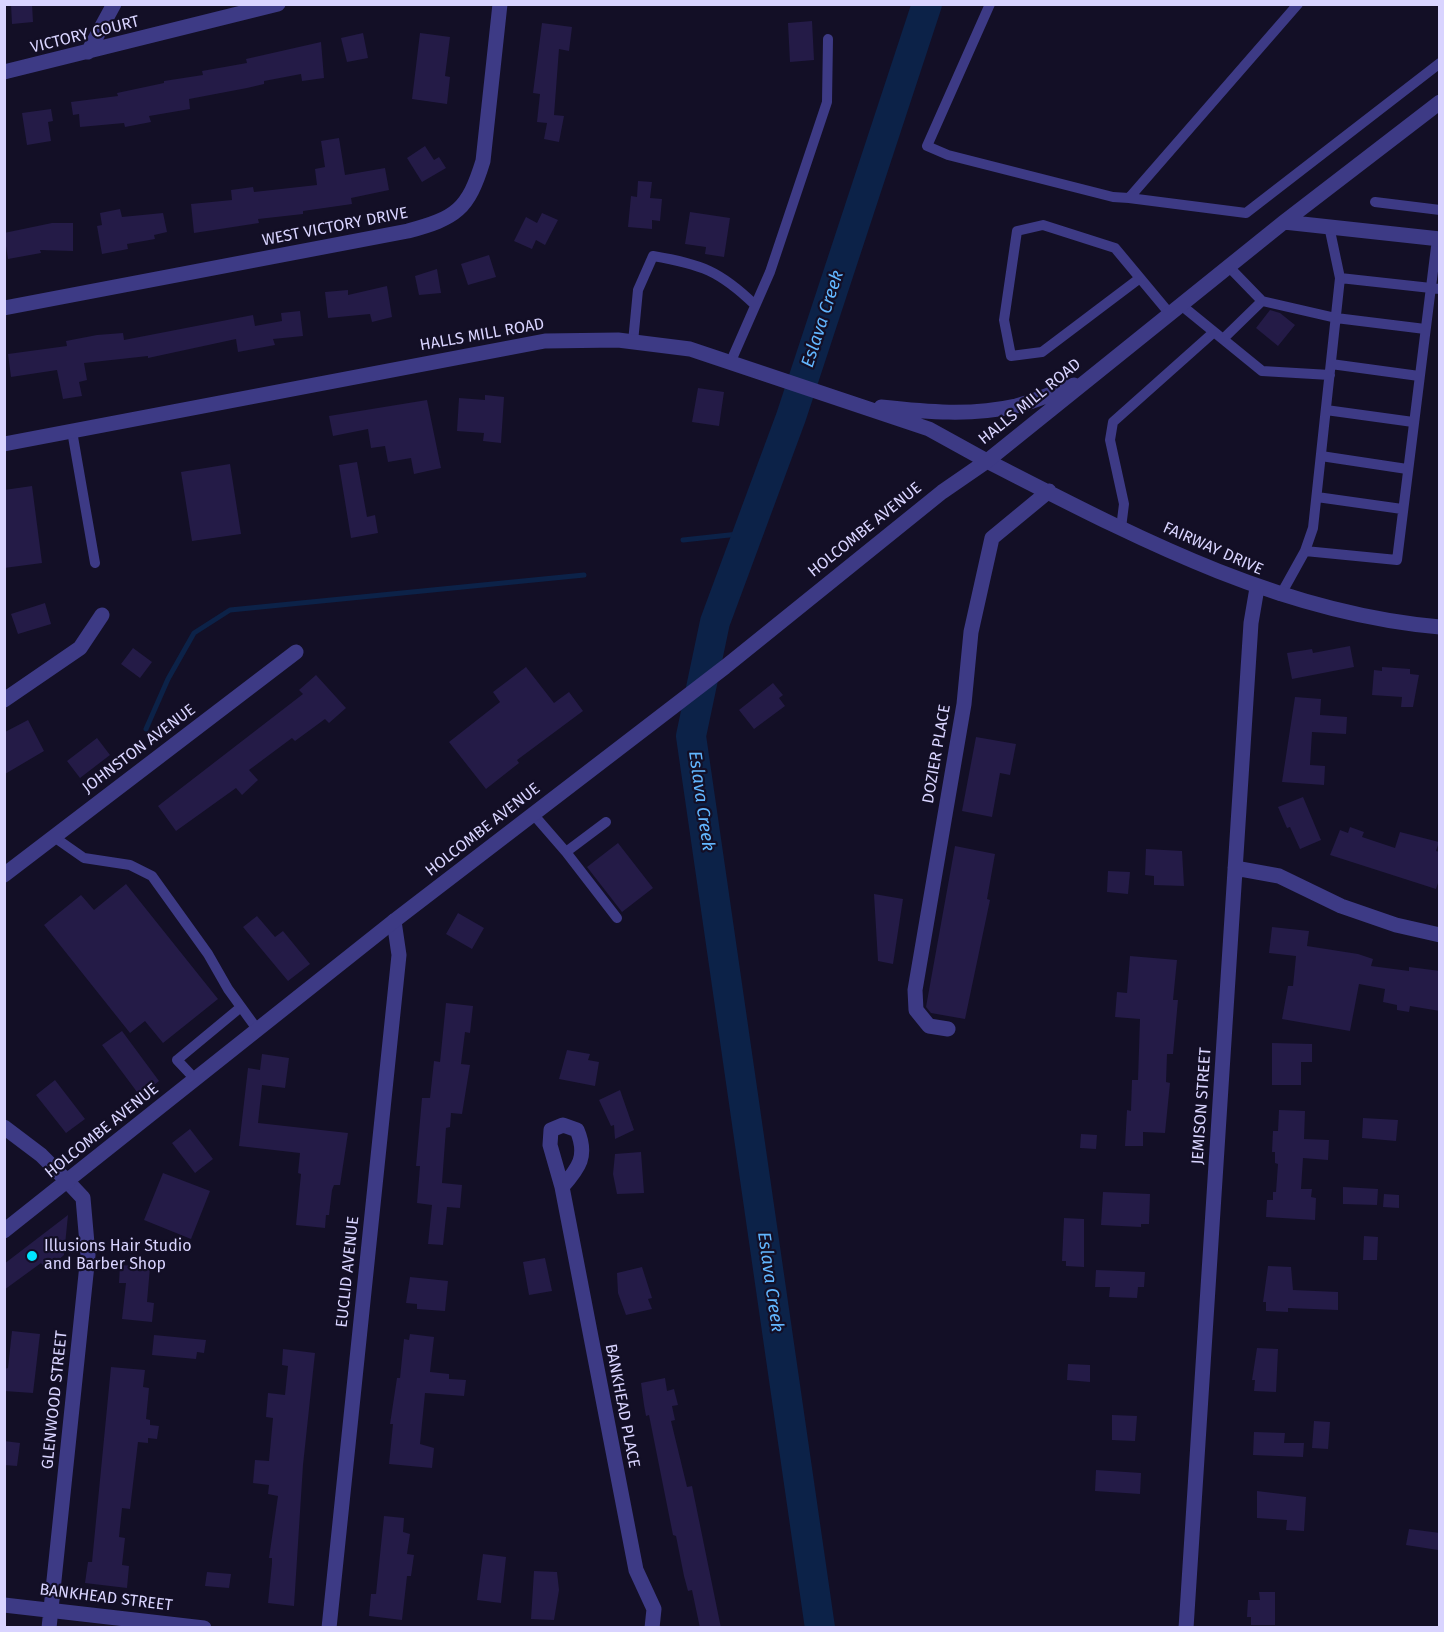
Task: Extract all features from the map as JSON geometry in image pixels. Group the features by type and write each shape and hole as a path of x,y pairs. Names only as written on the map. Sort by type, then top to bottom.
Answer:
{"street":[{"path":"88,52 114,4"},
{"name":"VICTORY COURT","path":"4,72 278,4"},
{"name":"WEST VICTORY DRIVE","path":"4,308 441,223 458,212 476,184 483,161 500,4"},
{"name":"HALLS MILL ROAD","path":"4,444 545,341 633,342 690,349 731,361 929,429 987,461 1284,222 1440,102"},
{"path":"1284,222 1438,239"},
{"path":"852,404 946,413 979,412 1018,405 1085,381"},
{"name":"FAIRWAY DRIVE","path":"987,461 1121,528 1257,588 1356,617 1440,627"},
{"name":"HOLCOMBE AVENUE","path":"4,1231 394,921 725,667 942,492 987,461"},
{"name":"DOZIER PLACE","path":"948,1029 929,1026 916,1010 915,990 964,704 971,632 992,538 1049,491"},
{"name":"JEMISON STREET","path":"1186,1628 1251,623 1257,588"},
{"path":"4,700 80,648 102,615"},
{"name":"JOHNSTON AVENUE","path":"4,875 296,652"},
{"path":"1235,868 1279,876 1341,906 1396,925 1440,935"},
{"name":"EUCLID AVENUE","path":"329,1628 399,956 394,921"},
{"name":"GLENWOOD STREET","path":"4,1127 42,1155 83,1198 88,1255 49,1628"},
{"name":"BANKHEAD PLACE","path":"562,1187 636,1570 654,1610 652,1628"},
{"name":"BANKHEAD STREET","path":"4,1605 204,1628"}],"lane":[{"path":"990,4 927,146 959,158 1129,198 1246,213 1440,63"},
{"path":"1129,198 1298,4"},
{"path":"731,361 770,272 827,102 828,39"},
{"path":"1375,202 1440,210"},
{"path":"1140,278 1041,352 1011,356 1004,320 1017,231 1043,225 1115,248 1140,278 1176,310 1214,332 1262,371 1331,370 1419,376"},
{"path":"1280,596 1305,551 1313,528 1341,278 1329,226"},
{"path":"1305,551 1397,560 1425,328 1435,289 1438,239"},
{"path":"633,342 638,290 653,256 701,267 731,281 756,305"},
{"path":"1228,267 1262,301 1336,318 1425,328"},
{"path":"1341,278 1435,289"},
{"path":"1223,339 1262,301"},
{"path":"1121,528 1124,504 1110,440 1113,422 1214,332"},
{"path":"1326,410 1413,422"},
{"path":"72,431 95,563"},
{"path":"1321,456 1407,469"},
{"path":"1317,497 1402,509"},
{"path":"533,814 617,918"},
{"path":"566,852 606,822"},
{"path":"54,837 84,858 130,865 152,876 208,954 228,989 258,1029"},
{"path":"195,1079 177,1060 241,1007"}],"building":[{"path":"11,4 32,4 33,22 12,24"},
{"path":"812,21 814,60 790,62 788,23"},
{"path":"542,23 572,27 569,51 559,49 554,115 564,116 559,142 544,139 547,123 537,122 540,94 533,93"},
{"path":"363,33 368,58 347,62 341,38"},
{"path":"420,33 450,37 445,76 450,77 447,104 412,99"},
{"path":"321,42 324,78 302,81 301,74 264,81 264,84 247,88 189,99 190,109 149,116 151,122 125,127 124,123 80,127 79,114 73,115 71,102 118,96 117,93 164,83 164,81 203,75 202,71 247,63 246,59"},
{"path":"51,109 53,121 48,122 51,141 27,145 22,113"},
{"path":"339,138 345,175 385,168 389,190 351,198 352,204 303,211 303,214 258,219 259,223 194,233 191,204 232,200 231,190 253,187 254,192 317,185 315,169 325,167 321,141"},
{"path":"425,146 434,160 439,157 446,168 422,182 407,158"},
{"path":"638,181 652,182 650,198 662,199 660,221 652,220 652,229 628,227 631,196 637,197"},
{"path":"120,209 122,217 163,213 167,232 154,235 155,239 127,244 128,249 102,254 97,226 102,225 100,213"},
{"path":"690,212 730,218 724,257 705,254 706,247 685,244"},
{"path":"542,213 558,220 545,245 536,240 532,249 514,241 526,217 537,223"},
{"path":"52,223 73,223 73,251 40,250 41,253 8,259 4,233"},
{"path":"489,255 496,277 468,285 461,264"},
{"path":"437,269 441,293 419,295 415,276"},
{"path":"387,286 392,317 372,322 370,314 328,318 325,292 348,290 348,295"},
{"path":"1270,310 1280,313 1295,325 1278,346 1256,328"},
{"path":"300,311 303,336 273,339 275,345 238,352 236,339 148,358 148,356 84,363 87,380 79,382 82,396 63,399 57,370 11,377 8,354 67,346 66,341 97,335 123,333 124,340 253,315 255,326 282,321 281,313"},
{"path":"698,388 724,392 719,426 692,422"},
{"path":"485,395 504,397 501,443 483,441 484,433 457,431 459,398 485,400"},
{"path":"427,400 441,468 414,474 411,458 388,462 385,446 371,448 368,429 333,436 329,416"},
{"path":"357,462 367,517 375,515 378,533 351,538 339,465"},
{"path":"230,464 241,534 192,541 181,472"},
{"path":"32,486 42,563 4,568 4,490"},
{"path":"45,603 51,624 18,634 11,614"},
{"path":"1350,646 1354,667 1292,679 1287,653 1312,649 1313,653"},
{"path":"133,648 152,662 140,678 121,664"},
{"path":"526,667 554,703 569,692 583,711 517,760 519,763 486,789 449,742 500,702 493,692"},
{"path":"1382,667 1410,669 1410,674 1419,675 1413,707 1401,707 1402,697 1372,695 1374,670 1382,671"},
{"path":"316,675 346,708 329,723 325,719 295,741 292,738 249,770 258,780 242,795 236,788 176,831 158,806 303,694 299,690"},
{"path":"773,683 783,695 779,698 785,706 754,729 739,710"},
{"path":"1295,697 1321,699 1320,715 1347,717 1346,734 1312,732 1310,765 1325,766 1324,785 1282,782"},
{"path":"28,720 44,751 5,774 5,732"},
{"path":"976,737 1016,744 1010,775 1000,773 992,817 962,811"},
{"path":"97,738 110,755 80,778 67,761"},
{"path":"1303,797 1321,840 1300,849 1278,807"},
{"path":"1350,827 1364,832 1362,837 1395,848 1400,832 1439,842 1436,851 1440,852 1440,877 1436,889 1330,855 1340,830 1348,833"},
{"path":"618,843 653,888 622,912 587,867"},
{"path":"955,846 995,854 987,899 990,900 965,1019 931,1013 926,1007"},
{"path":"1146,849 1182,851 1184,886 1154,885 1154,876 1145,875"},
{"path":"1108,871 1130,872 1128,894 1107,892"},
{"path":"126,884 218,999 163,1043 145,1021 130,1033 44,925 81,895 94,910"},
{"path":"874,894 903,899 893,964 878,961"},
{"path":"458,913 484,928 472,949 446,934"},
{"path":"257,916 275,937 283,931 310,964 288,981 243,927"},
{"path":"1272,927 1309,931 1307,946 1358,954 1373,959 1371,966 1409,971 1409,967 1440,971 1440,1011 1410,1006 1409,1012 1397,1010 1397,1005 1383,1002 1385,989 1359,984 1350,1031 1282,1019 1288,986 1293,986 1296,956 1269,953"},
{"path":"1130,956 1177,960 1173,1000 1178,1000 1173,1054 1167,1054 1166,1082 1170,1083 1165,1133 1143,1132 1143,1146 1125,1146 1127,1110 1131,1111 1132,1080 1138,1080 1140,1019 1115,1017 1117,992 1127,993"},
{"path":"446,1003 473,1006 470,1033 465,1032 461,1064 470,1065 462,1114 451,1113 450,1127 446,1128 442,1183 462,1185 460,1208 447,1207 443,1245 428,1244 432,1205 417,1203 420,1166 416,1166 422,1098 430,1098 434,1061 440,1062"},
{"path":"122,1031 159,1081 140,1096 102,1045"},
{"path":"1272,1043 1312,1044 1312,1062 1301,1062 1301,1085 1272,1085"},
{"path":"567,1050 590,1054 588,1060 599,1062 595,1086 559,1079"},
{"path":"262,1054 289,1058 285,1088 262,1085 258,1123 348,1133 340,1185 334,1185 332,1190 325,1228 296,1225 301,1174 298,1173 300,1153 239,1146 248,1068 260,1070"},
{"path":"55,1080 85,1119 66,1133 36,1095"},
{"path":"620,1090 634,1130 615,1139 614,1125 611,1126 599,1100"},
{"path":"1279,1110 1305,1111 1304,1139 1329,1140 1328,1160 1303,1158 1301,1189 1312,1189 1311,1197 1316,1198 1315,1220 1266,1217 1267,1200 1273,1200 1273,1192 1276,1192 1278,1164 1275,1163 1275,1152 1272,1152 1273,1131 1278,1131"},
{"path":"1363,1118 1398,1120 1396,1141 1362,1138"},
{"path":"190,1129 213,1159 195,1173 172,1143"},
{"path":"1081,1134 1097,1135 1096,1149 1080,1148"},
{"path":"641,1152 644,1193 617,1194 613,1174 615,1154"},
{"path":"163,1173 210,1191 191,1239 144,1220"},
{"path":"1343,1187 1378,1189 1377,1205 1343,1204"},
{"path":"1103,1192 1150,1194 1149,1224 1141,1224 1141,1227 1101,1225"},
{"path":"1384,1194 1399,1195 1399,1208 1383,1207"},
{"path":"68,1215 64,1255 46,1270 41,1263 4,1290 4,1264"},
{"path":"1064,1218 1084,1219 1084,1267 1066,1266 1066,1261 1062,1261"},
{"path":"1364,1236 1378,1237 1377,1260 1363,1260"},
{"path":"545,1258 552,1291 529,1295 523,1262"},
{"path":"120,1265 150,1267 147,1302 154,1303 152,1322 122,1319 126,1283 119,1283"},
{"path":"1268,1266 1291,1267 1293,1290 1338,1292 1338,1310 1288,1308 1288,1312 1266,1311 1266,1302 1263,1302"},
{"path":"642,1267 652,1298 648,1299 652,1309 626,1315 618,1293 617,1273"},
{"path":"1096,1270 1145,1272 1144,1287 1138,1287 1137,1298 1109,1297 1110,1287 1095,1287"},
{"path":"410,1277 448,1281 445,1311 417,1309 417,1304 406,1303"},
{"path":"12,1331 40,1334 33,1393 4,1391 4,1369 8,1368"},
{"path":"410,1334 434,1337 430,1372 449,1374 449,1379 466,1380 464,1396 425,1393 420,1444 434,1448 432,1468 389,1464 393,1424 390,1424 397,1378 400,1378 404,1339 409,1340"},
{"path":"154,1335 206,1340 204,1353 197,1352 196,1359 152,1355"},
{"path":"1257,1348 1278,1349 1276,1392 1254,1391 1255,1380 1252,1380"},
{"path":"283,1349 315,1353 303,1465 294,1606 268,1603 272,1563 272,1558 269,1558 278,1496 268,1494 269,1485 253,1483 255,1460 269,1461 273,1418 266,1417 268,1393 285,1395 288,1366 282,1365"},
{"path":"1068,1364 1090,1365 1090,1382 1067,1380"},
{"path":"111,1367 145,1370 143,1387 149,1388 146,1419 150,1420 150,1425 159,1426 157,1439 148,1438 148,1443 138,1442 130,1509 122,1508 119,1537 125,1538 122,1565 129,1566 127,1588 85,1583 88,1562 92,1562"},
{"path":"665,1378 667,1391 674,1389 678,1405 672,1406 675,1420 671,1421 687,1487 692,1486 721,1628 700,1628 692,1590 688,1591 676,1536 673,1535 649,1415 646,1416 641,1383"},
{"path":"1112,1415 1137,1416 1135,1441 1112,1440"},
{"path":"1314,1421 1330,1422 1328,1449 1312,1448"},
{"path":"1254,1432 1285,1433 1284,1443 1304,1443 1303,1457 1253,1455"},
{"path":"4,1441 20,1443 17,1466 4,1465"},
{"path":"1096,1470 1141,1473 1140,1494 1095,1491"},
{"path":"1257,1491 1306,1497 1304,1531 1286,1530 1287,1520 1257,1518"},
{"path":"384,1516 404,1518 403,1532 410,1534 407,1554 414,1555 411,1576 407,1576 402,1620 369,1616 371,1594 376,1594"},
{"path":"1409,1529 1440,1533 1438,1550 1406,1545"},
{"path":"483,1554 506,1557 501,1603 477,1600"},
{"path":"534,1571 557,1572 559,1590 554,1620 531,1619"},
{"path":"207,1572 231,1574 229,1588 205,1586"},
{"path":"1259,1592 1275,1592 1275,1625 1251,1625 1251,1617 1247,1617 1248,1600 1260,1600"}],"waterway":[{"name":"Eslava Creek","path":"820,1628 691,736 715,622 791,417 927,4"},
{"path":"683,540 748,533"},
{"path":"146,729 168,679 194,633 230,610 584,575"}],"place":[{"name":"Illusions Hair Studio and Barber Shop","path":"32,1256"}]}
